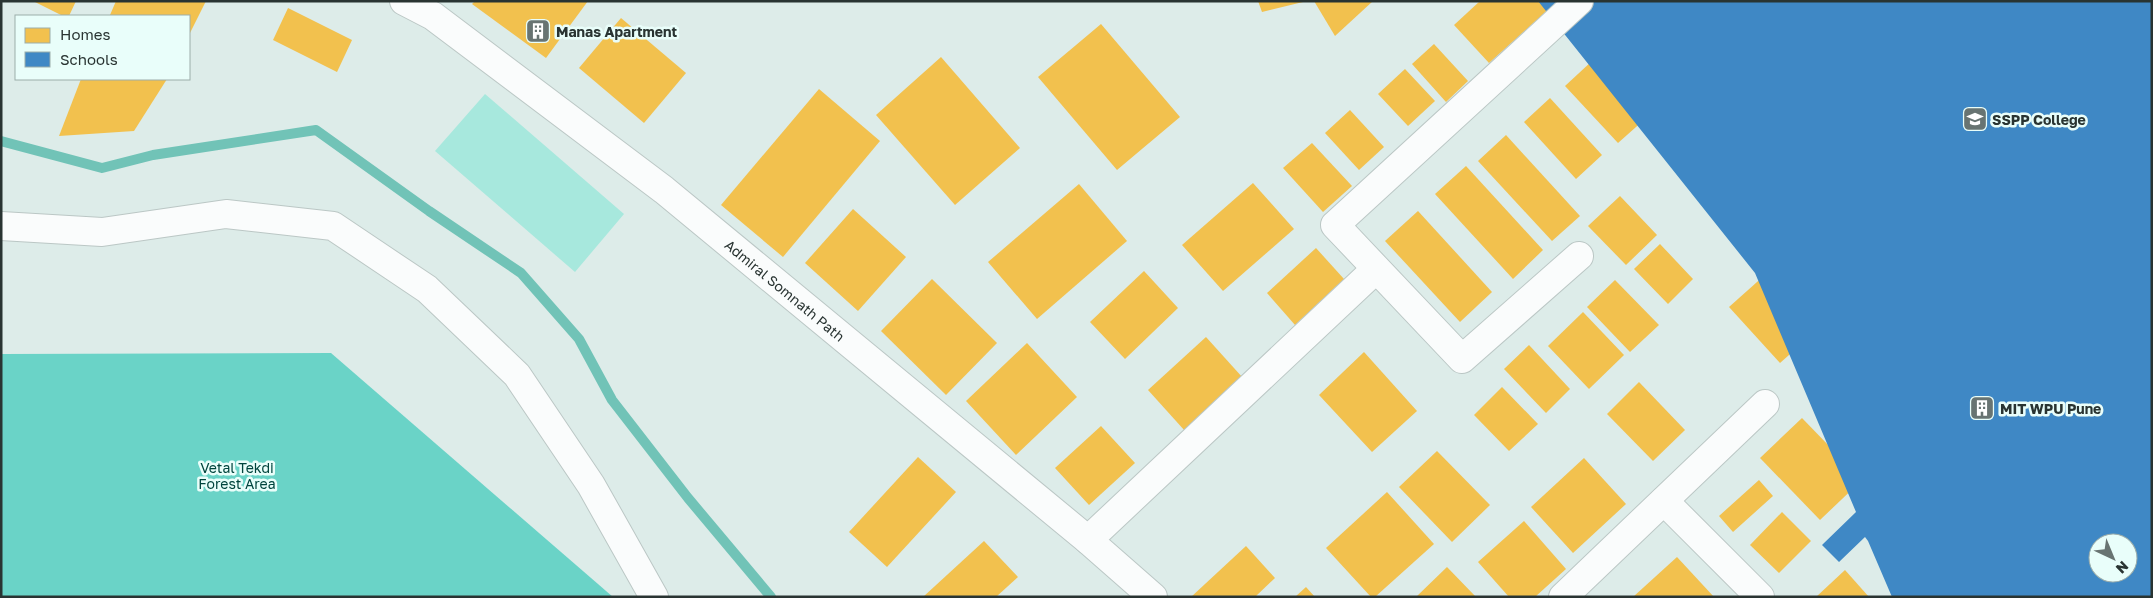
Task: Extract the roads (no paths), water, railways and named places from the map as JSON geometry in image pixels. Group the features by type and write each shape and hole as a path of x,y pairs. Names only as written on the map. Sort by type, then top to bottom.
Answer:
{"street":[{"name":"Admiral Somnath Path","path":"404,1 438,9 664,190 1088,540 1152,597"},
{"path":"1579,1 1335,225 1462,359 1579,256"},
{"path":"1,226 102,232 226,214 333,226 427,289 517,374 591,485 654,597"},
{"path":"1088,540 1376,269"},
{"path":"1563,597 1765,404"},
{"path":"1664,501 1760,597"}],"waterway":[{"path":"1,141 102,168 153,155 316,130 429,211 521,273 579,339 612,400 688,498 771,597"}],"place":[{"name":"Manas Apartment","path":"538,31"},
{"name":"SSPP College","path":"1975,119"},
{"name":"MIT WPU Pune","path":"1982,408"}],"park label":[{"name":"Vetal Tekdi Forest Area","path":"237,476"}]}
